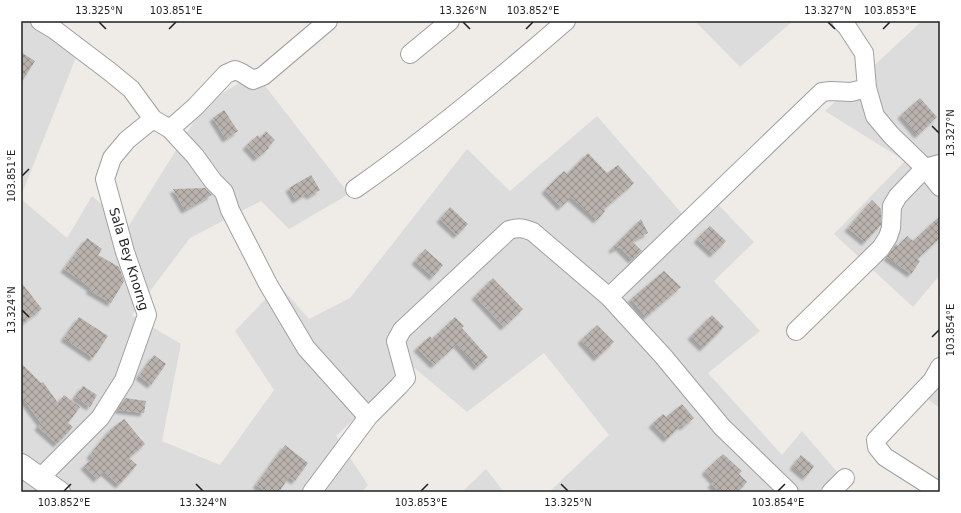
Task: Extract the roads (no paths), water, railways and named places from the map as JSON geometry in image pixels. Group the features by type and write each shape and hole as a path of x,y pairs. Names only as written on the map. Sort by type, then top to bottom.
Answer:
{"street":[{"path":"40,21 61,35 131,89 153,119 170,129 195,156 212,181 224,192 230,210 268,284 306,348 368,417"},
{"path":"170,129 195,107 226,74 235,70 253,80 263,76 328,21"},
{"path":"410,54 450,21"},
{"path":"355,189 406,153 524,58 566,21"},
{"path":"841,21 847,27 864,53 867,88 875,116 891,135 933,166 940,187"},
{"path":"609,297 822,92 851,92 867,88"},
{"name":"Sala Bey Knorng","path":"40,478 100,418 124,380 147,315 125,252 105,179 112,158 127,140 153,119"},
{"path":"796,331 882,248 891,228 892,206 898,196 933,166"},
{"path":"312,492 368,417 406,378 396,341 402,330 509,230 517,227 525,228 534,232 609,297 663,356 722,427 789,492"},
{"path":"940,367 932,381 876,440 876,447 884,457 940,492"},
{"path":"21,465 59,492"},
{"path":"831,492 845,478"}]}
